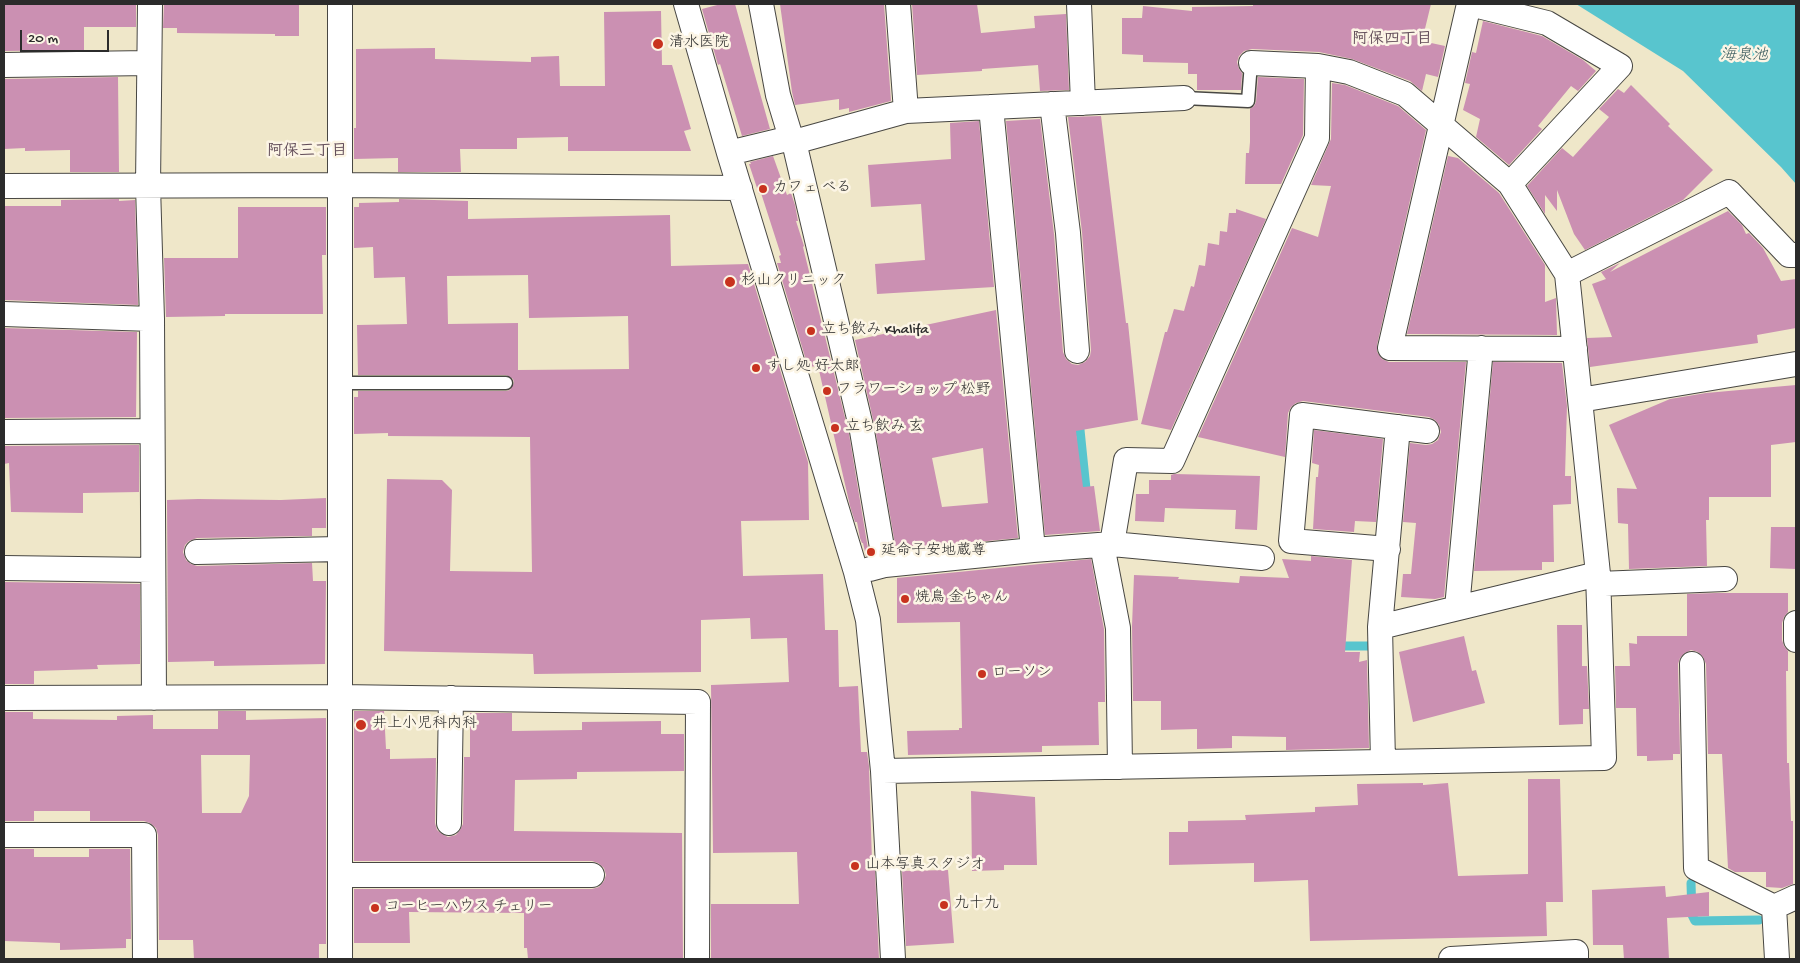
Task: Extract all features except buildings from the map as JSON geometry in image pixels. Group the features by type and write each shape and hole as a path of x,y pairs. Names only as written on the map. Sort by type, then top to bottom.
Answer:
{"street":[{"path":"150,4 148,186 152,319 154,698"},
{"path":"340,4 340,959"},
{"path":"686,4 729,153 856,572 868,620 883,771 893,959"},
{"path":"761,4 778,95 793,140 813,219 862,432 884,565"},
{"path":"898,4 906,111"},
{"path":"1079,4 1083,103"},
{"path":"1510,184 1620,66 1547,23 1469,4 1390,348 1575,348"},
{"path":"4,65 149,63"},
{"path":"883,771 1604,758 1598,579 1567,274 1510,184 1405,94 1349,72 1318,66 1251,63"},
{"path":"1120,766 1118,628 1107,545 1126,460 1172,461 1317,138 1318,66"},
{"path":"729,153 793,140 906,111 1184,98"},
{"path":"1052,104 1068,233 1077,351"},
{"path":"991,107 1033,550"},
{"path":"4,186 339,185 740,188"},
{"path":"1567,274 1729,192 1789,255 1796,255"},
{"path":"4,314 152,319"},
{"path":"1457,608 1481,348"},
{"path":"1580,400 1796,364"},
{"path":"1388,548 1291,541 1302,416 1426,431"},
{"path":"1382,762 1380,627 1398,427"},
{"path":"4,432 152,431"},
{"path":"856,572 884,565 1033,550 1107,545 1262,558"},
{"path":"198,552 340,549"},
{"path":"4,568 153,570"},
{"path":"1380,627 1457,608 1598,579 1725,579"},
{"path":"1796,623 1796,640"},
{"path":"1692,664 1696,868 1774,907"},
{"path":"4,698 339,697 698,702 697,959"},
{"path":"450,823 451,698"},
{"path":"4,835 144,835 145,959"},
{"path":"340,875 592,875"},
{"path":"1774,907 1796,897"},
{"path":"1774,907 1777,959"},
{"path":"1451,959 1576,952 1576,959"}],"lane":[{"path":"1184,98 1248,101 1251,63"},
{"path":"339,383 506,383"}],"water":[{"name":"海泉池","path":"1576,4 1796,4 1796,184 1683,71"}],"waterway":[{"path":"1079,420 1087,499"},
{"path":"1336,646 1368,646"},
{"path":"1691,883 1692,915 1695,921 1759,920"}],"place":[{"name":"清水医院","path":"658,44"},
{"name":"カフェ べる","path":"763,189"},
{"name":"杉山クリニック","path":"730,282"},
{"name":"立ち飲み Khalifa","path":"811,331"},
{"name":"すし処 好太郎","path":"756,368"},
{"name":"フラワーショップ 松野","path":"827,391"},
{"name":"立ち飲み 玄","path":"835,428"},
{"name":"延命子安地蔵尊","path":"871,552"},
{"name":"焼鳥 金ちゃん","path":"905,599"},
{"name":"ローソン","path":"982,674"},
{"name":"井上小児科内科","path":"361,725"},
{"name":"山本写真スタジオ","path":"855,866"},
{"name":"九十九","path":"944,905"},
{"name":"コーヒーハウス チェリー","path":"375,908"}],"district":[{"name":"阿保四丁目","path":"1392,41"},
{"name":"阿保三丁目","path":"307,153"}]}
